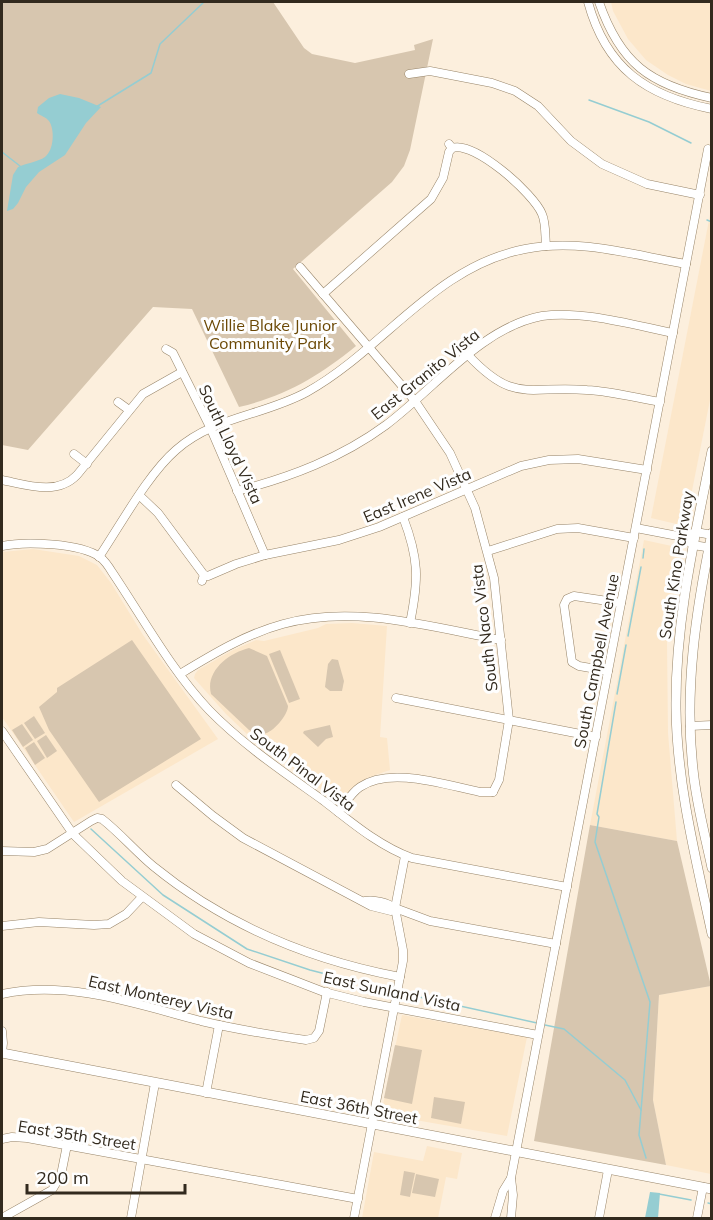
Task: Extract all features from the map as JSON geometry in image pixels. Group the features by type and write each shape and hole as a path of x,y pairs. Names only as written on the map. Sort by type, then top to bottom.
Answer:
{"main road":[{"name":"South Kino Parkway","path":"711,451 681,615 676,710 683,799 711,934"},
{"name":"South Kino Parkway","path":"711,535 693,649 690,726 693,770 711,868"},
{"path":"679,763 686,764 693,807 701,817"},
{"name":"East 36th Street","path":"2,1053 707,1188"}],"street":[{"path":"588,2 593,20 607,47 632,76 660,94 675,100 711,108"},
{"path":"599,2 620,46 639,67 667,86 711,98"},
{"path":"409,74 430,71 492,83 515,91 538,106 571,141 602,164 647,184 700,195"},
{"path":"323,294 431,199 443,178 450,146 465,148 487,158 534,201 544,219 546,246"},
{"name":"South Campbell Avenue","path":"511,1218 513,1195 511,1178 708,149"},
{"path":"2,546 40,543 77,549 99,557 168,457 195,435 210,427 270,408 305,393 338,372 369,348 436,290 466,270 506,253 546,246 592,247 686,264"},
{"name":"South Naco Vista","path":"300,267 415,401 450,453 467,489 488,551 494,578 509,720 499,780 494,794 392,776 371,781 360,787 338,812"},
{"name":"East Granito Vista","path":"237,491 277,481 339,455 385,426 492,337 518,324 542,316 570,315 673,333"},
{"name":"South Lloyd Vista","path":"166,349 173,353 210,427 265,555"},
{"path":"468,355 490,377 522,391 587,390 660,402"},
{"path":"4,484 41,488 59,486 73,480 129,410 149,389 182,372"},
{"path":"118,402 129,410"},
{"path":"74,454 87,464"},
{"name":"East Irene Vista","path":"140,496 158,513 203,578 265,555 339,540 379,527 521,466 562,458 647,470"},
{"path":"403,517 414,549 418,574 411,623"},
{"path":"488,551 557,529 578,528 634,538"},
{"path":"636,528 683,537 693,545 710,548"},
{"path":"683,537 696,532 711,535"},
{"name":"South Pinal Vista","path":"99,557 112,572 180,674 209,710 231,731 373,838 405,855 567,887"},
{"path":"608,671 579,666 570,659 564,608 565,596 584,596 621,603"},
{"path":"180,674 222,648 290,622 329,616 361,616 501,640"},
{"path":"396,698 596,737"},
{"path":"690,726 711,725"},
{"path":"2,731 71,831 55,845 40,851 2,851"},
{"path":"176,785 243,838 371,906 391,911 395,908 430,921 556,944"},
{"name":"East Sunland Vista","path":"400,977 358,968 297,949 230,918 153,866 102,819 97,818 71,831 98,859 142,897 194,934 226,952 277,975 327,992 393,1008 538,1035"},
{"path":"354,1218 400,977 403,950 395,908 405,855"},
{"path":"2,926 39,922 109,924 126,914 142,897"},
{"name":"East Monterey Vista","path":"2,994 43,989 91,994 129,1001 219,1025 306,1040 314,1038 320,1031 327,992"},
{"path":"206,1093 219,1025"},
{"path":"2,1030 2,1053"},
{"path":"131,1218 155,1083"},
{"name":"East 35th Street","path":"3,1138 18,1137 67,1145 358,1199"},
{"path":"2,1218 45,1195 56,1185 61,1175 67,1145"},
{"path":"599,1218 608,1170"},
{"name":"South Campbell Avenue","path":"495,1218 503,1191 511,1178"},
{"path":"697,1218 707,1188"}],"shaded area":[{"path":"611,2 711,2 711,91 686,84 646,60 628,39 613,11"},
{"path":"711,210 711,395 685,526 651,518"},
{"path":"644,540 681,548 667,642 668,733 677,841 590,825"},
{"path":"33,549 79,556 97,565 111,583 143,635 218,739 74,822 2,717 2,552"},
{"path":"352,623 387,626 380,737 387,738 390,770 367,778 352,788 339,803 247,734 194,678 198,670 256,640 264,641 326,624"},
{"path":"711,986 711,1174 666,1165 653,1100 659,995"},
{"path":"402,1015 527,1037 507,1136 381,1114"},
{"path":"427,1146 462,1153 457,1179 446,1177 438,1218 362,1218 374,1152 423,1161"}],"green space":[{"name":"Willie Blake Junior Community Park","path":"2,2 273,2 304,48 312,54 355,63 415,50 414,45 433,39 410,150 404,166 392,182 293,269 356,346 329,367 301,384 272,397 239,407 192,309 153,307 28,450 2,445"},
{"path":"132,640 201,739 99,802 49,730 39,707 57,692 57,688"},
{"path":"249,648 267,656 288,706 286,714 279,723 263,734 249,730 211,694 212,678 220,664 241,650"},
{"path":"280,650 300,699 289,703 269,654"},
{"path":"332,659 338,660 344,681 342,691 330,691 325,687 328,664"},
{"path":"34,716 45,733 35,739 24,723"},
{"path":"22,724 33,740 23,747 12,730"},
{"path":"330,725 333,737 326,739 318,747 303,733 304,731"},
{"path":"46,735 57,751 47,758 37,741"},
{"path":"34,742 45,758 35,765 25,748"},
{"path":"590,825 677,841 711,986 659,995 653,1100 666,1165 534,1141"},
{"path":"395,1045 422,1050 412,1104 384,1098"},
{"path":"434,1097 465,1102 461,1124 431,1118"},
{"path":"404,1171 415,1173 410,1197 400,1195"},
{"path":"416,1174 439,1179 435,1197 412,1193"}],"water":[{"path":"60,94 79,98 101,107 86,123 65,155 39,172 26,187 18,203 13,209 7,211 13,175 18,167 45,157 52,145 51,125 48,120 37,113 38,107 49,98"},
{"path":"650,1192 660,1193 658,1218 645,1218"}],"waterway":[{"path":"96,107 151,73 160,44 204,2"},
{"path":"589,100 649,122 691,143"},
{"path":"2,152 20,166"},
{"path":"707,220 712,222"},
{"path":"643,558 644,549"},
{"path":"628,636 641,567"},
{"path":"617,694 626,645"},
{"path":"616,702 597,814 599,817 595,842 650,1002 639,1135 646,1158"},
{"path":"91,829 163,895 247,949 310,970 392,991"},
{"path":"401,993 537,1023"},
{"path":"545,1025 564,1029 625,1080 641,1110"},
{"path":"659,1194 691,1200"},
{"path":"708,1203 712,1204"}]}
